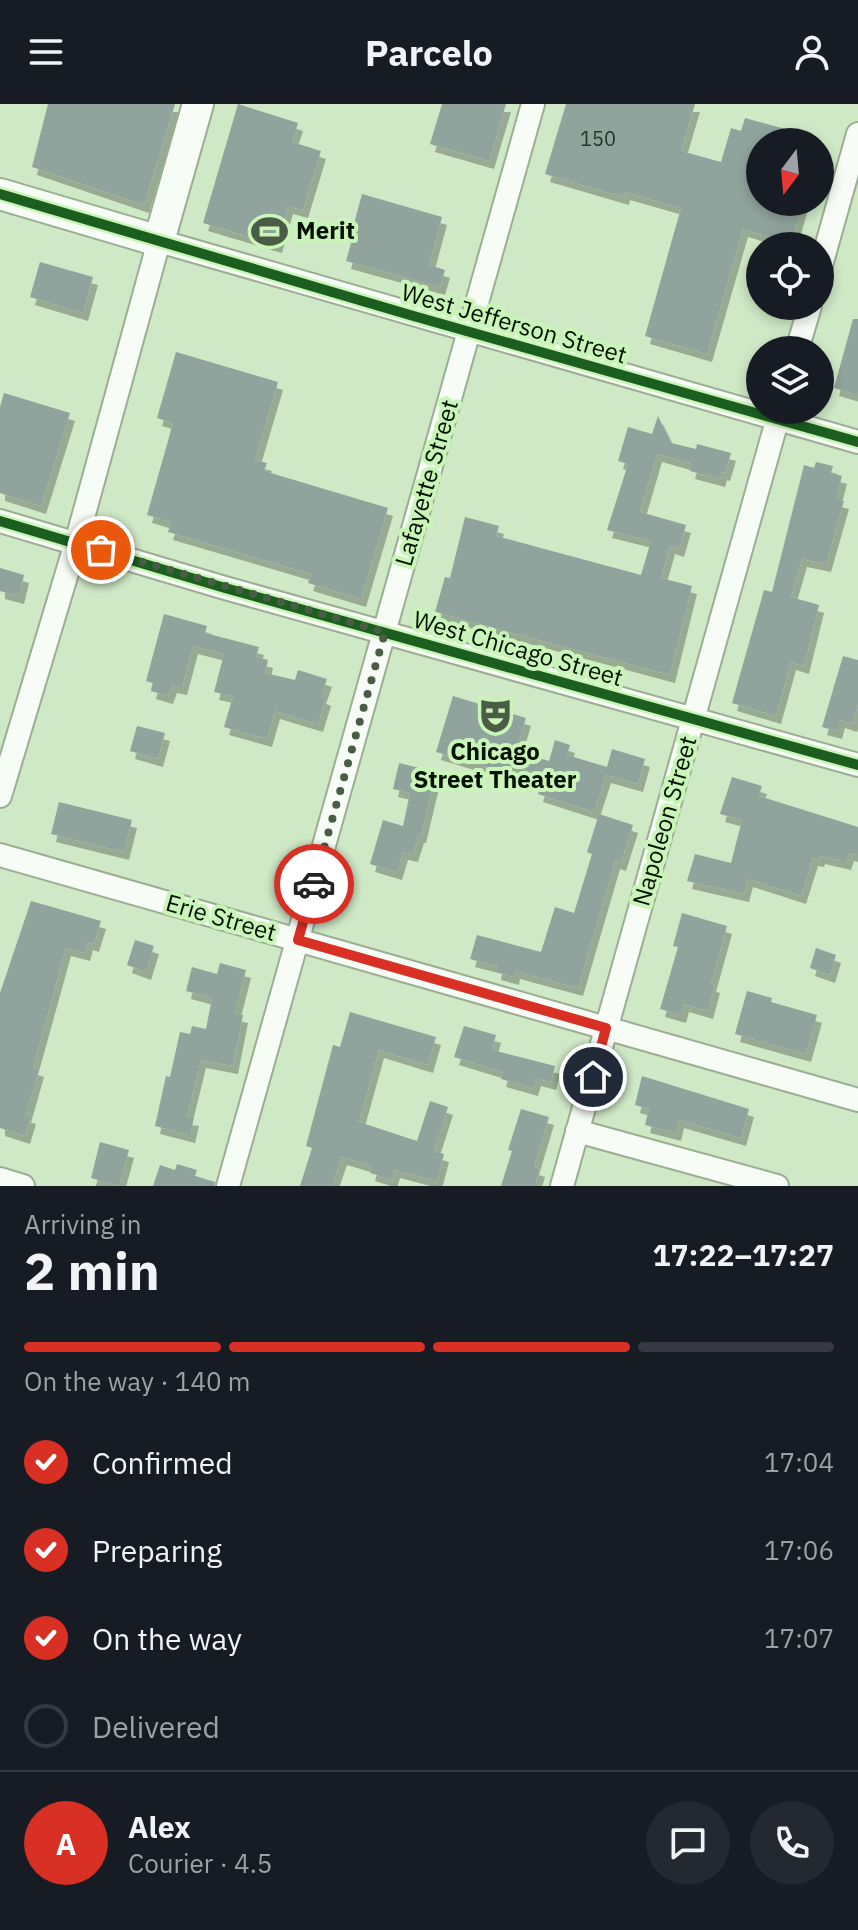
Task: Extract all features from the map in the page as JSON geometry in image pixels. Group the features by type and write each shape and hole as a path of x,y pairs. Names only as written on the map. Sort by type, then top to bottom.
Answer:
{"main road":[{"path":"0,194 159,241 198,104"}],"street":[{"name":"Lafayette Street","path":"228,1186 533,104"},
{"path":"830,232 858,134"},
{"name":"West Jefferson Street","path":"159,241 469,332 746,405"},
{"path":"0,796 76,543 159,241"},
{"name":"Napoleon Street","path":"562,1186 776,424"},
{"name":"West Jefferson Street","path":"807,424 858,442"},
{"name":"West Chicago Street","path":"0,521 858,765"},
{"name":"Erie Street","path":"0,855 858,1100"},
{"path":"577,1131 777,1186"},
{"path":"0,1179 23,1186"}],"building":[{"path":"48,104 175,104 144,205 32,167"},
{"path":"238,104 298,123 292,142 321,151 303,210 288,206 277,245 203,223"},
{"path":"442,104 506,104 489,161 430,144"},
{"path":"566,104 695,104 681,151 721,162 731,128 741,131 745,118 781,128 746,128 746,216 799,216 794,232 743,229 707,354 645,336 681,208 625,192 624,197 545,174"},
{"path":"362,194 442,217 429,265 445,270 440,287 346,261"},
{"path":"40,262 93,277 83,313 30,297"},
{"path":"853,319 858,319 858,395 834,388"},
{"path":"176,352 278,382 255,460 267,463 264,471 388,508 361,599 308,583 311,574 168,532 171,522 147,515 173,423 157,418"},
{"path":"4,393 70,413 41,506 0,493 0,407"},
{"path":"658,416 671,443 696,449 697,444 731,453 720,479 690,471 692,464 657,454 640,512 686,525 679,549 670,546 661,578 692,586 670,675 435,612 445,577 450,578 465,517 499,526 496,536 641,575 651,541 607,530 628,464 618,461 628,427 652,434"},
{"path":"816,462 833,466 831,473 842,476 836,499 844,501 826,564 802,559 791,597 819,605 804,666 791,662 776,716 732,703 764,590 772,592 804,465 814,468"},
{"path":"0,568 24,575 19,596 0,591"},
{"path":"164,614 207,626 205,633 259,647 256,657 268,660 265,673 295,680 298,670 327,679 321,696 326,698 318,724 275,711 267,739 224,727 233,696 214,692 224,654 193,646 182,687 172,685 168,696 151,691 153,683 146,681"},
{"path":"843,656 858,660 858,704 852,724 840,720 837,731 822,727"},
{"path":"453,696 526,718 516,751 549,761 555,740 570,745 567,755 607,767 612,749 645,759 638,784 606,775 594,812 538,794 544,775 512,766 509,774 436,752"},
{"path":"137,726 165,733 158,759 130,751"},
{"path":"399,763 436,772 421,835 413,854 403,852 397,872 370,864 383,820 403,826 410,793 393,789"},
{"path":"732,777 762,786 759,796 858,827 858,855 849,853 846,862 820,856 819,859 813,858 801,896 748,879 744,894 687,881 695,854 731,863 742,820 720,814"},
{"path":"59,802 132,820 124,852 51,834"},
{"path":"599,814 633,825 621,863 615,861 578,988 515,971 514,977 496,972 497,966 470,959 477,935 541,952 555,907 574,913 592,854 587,852"},
{"path":"31,901 101,921 94,944 88,942 85,953 66,948 33,1067 39,1069 26,1115 31,1116 25,1136 0,1128 0,993"},
{"path":"682,913 727,926 711,984 715,985 708,1011 684,1004 681,1015 660,1009 678,947 673,946"},
{"path":"135,940 154,946 146,972 127,965"},
{"path":"816,948 836,955 830,975 810,968"},
{"path":"220,963 246,970 235,1013 243,1015 233,1066 201,1060 187,1117 194,1118 190,1135 155,1126 180,1032 190,1034 192,1026 206,1029 212,998 186,991 192,967 217,974"},
{"path":"747,991 772,998 771,1002 817,1015 806,1054 735,1034"},
{"path":"350,1012 436,1037 428,1065 379,1050 359,1122 417,1141 430,1101 448,1107 434,1151 444,1154 437,1181 395,1170 392,1180 370,1173 372,1166 342,1157 332,1186 300,1186 312,1148 306,1146 333,1045 340,1047"},
{"path":"464,1026 496,1035 492,1050 555,1066 551,1082 536,1078 533,1088 501,1079 503,1072 454,1057"},
{"path":"642,1076 749,1109 741,1138 679,1120 676,1133 645,1125 649,1109 635,1105"},
{"path":"521,1109 549,1117 534,1167 540,1169 535,1186 501,1186 512,1151 508,1150"},
{"path":"100,1142 129,1150 119,1186 91,1178"},
{"path":"177,1164 197,1170 195,1176 215,1182 214,1186 153,1186 160,1165 175,1170"}],"cycle path":[{"path":"0,194 858,442"},
{"path":"0,521 225,588 858,765"}],"way so far":[{"path":"101,550 385,632 314,884"}],"place":[{"name":"Merit","path":"270,231"},
{"name":"Chicago Street Theater","path":"495,715"}],"route":[{"path":"314,884 298,940 606,1028 593,1077"}]}
